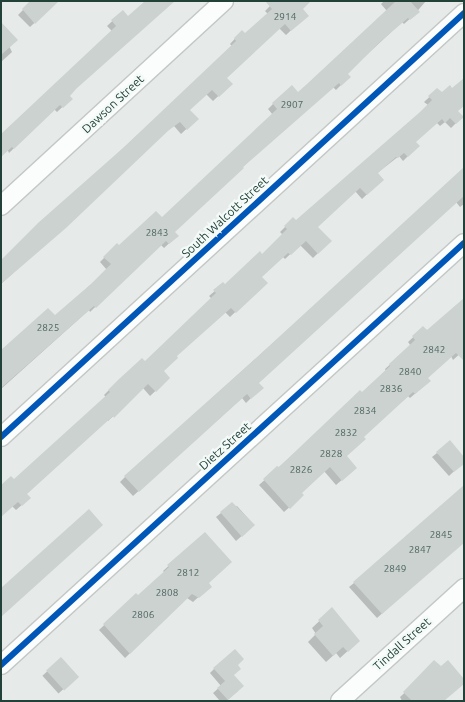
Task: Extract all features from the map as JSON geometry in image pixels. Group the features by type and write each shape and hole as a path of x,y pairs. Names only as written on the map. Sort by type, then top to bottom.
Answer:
{"street":[{"name":"Dawson Street","path":"1,206 224,1"},
{"name":"South Walcott Street","path":"1,437 464,13"},
{"name":"Dietz Street","path":"1,665 464,243"},
{"name":"Tindall Street","path":"340,701 464,588"}],"building":[{"path":"30,1 59,1 35,24 22,9"},
{"path":"145,1 175,1 76,89 70,96 73,99 63,108 60,105 14,149 12,147 1,157 1,134 116,26 111,20 123,10 128,16"},
{"path":"265,1 311,1 303,9 309,16 291,31 285,24 227,78 233,84 219,97 212,90 190,110 199,119 187,130 180,122 169,130 66,228 1,284 1,260 38,223 123,148 236,41 234,38 242,30 245,33 272,9"},
{"path":"396,1 410,1 420,12 410,20 408,18 381,41 348,74 351,77 341,86 339,83 243,167 175,232 179,236 169,244 166,241 96,308 94,306 1,388 1,350 48,308 55,315 91,284 111,264 103,257 117,243 119,245 156,211 162,217 277,109 272,103 292,85 298,92"},
{"path":"1,22 18,40 1,55"},
{"path":"464,78 464,106 458,111 464,117 456,124 450,118 445,123 442,119 416,142 420,146 408,157 404,153 398,158 396,157 378,173 384,180 367,195 360,188 318,227 332,241 318,254 306,241 291,255 288,253 262,277 268,283 236,313 231,308 177,356 178,358 164,371 170,378 156,392 148,384 114,418 113,416 27,494 31,498 22,506 18,502 1,517 1,485 11,476 14,479 110,392 108,390 142,358 145,361 216,293 213,290 223,282 225,284 260,251 262,254 287,229 284,226 293,217 296,220 420,112 432,100 428,96 437,88 442,92 450,85 452,88"},
{"path":"464,167 464,196 259,383 264,388 251,399 247,394 139,492 124,476 255,359"},
{"path":"464,298 464,361 456,353 428,378 431,381 415,394 413,392 364,437 366,439 347,456 357,468 342,481 330,467 302,493 304,495 290,509 263,479 277,466 279,467 360,390 362,392 390,366 389,364 415,340 412,336 423,326 427,330"},
{"path":"450,440 464,457 464,464 454,472 436,452"},
{"path":"464,485 464,543 382,614 353,582"},
{"path":"232,502 255,525 242,537 220,512"},
{"path":"89,509 103,525 1,617 1,588"},
{"path":"205,532 232,562 209,583 212,587 199,598 192,594 130,654 103,624 136,593 138,595 169,567 167,565"},
{"path":"332,607 360,641 348,652 343,647 333,656 314,634 323,626 318,620"},
{"path":"235,649 244,659 238,665 241,669 234,675 244,686 228,700 217,688 225,681 213,668"},
{"path":"61,657 79,677 64,690 46,670"},
{"path":"434,660 441,666 448,660 464,679 464,684 444,701 412,701 403,692"}],"cycle path":[{"path":"1,437 464,13"},
{"path":"1,665 464,243"}]}
